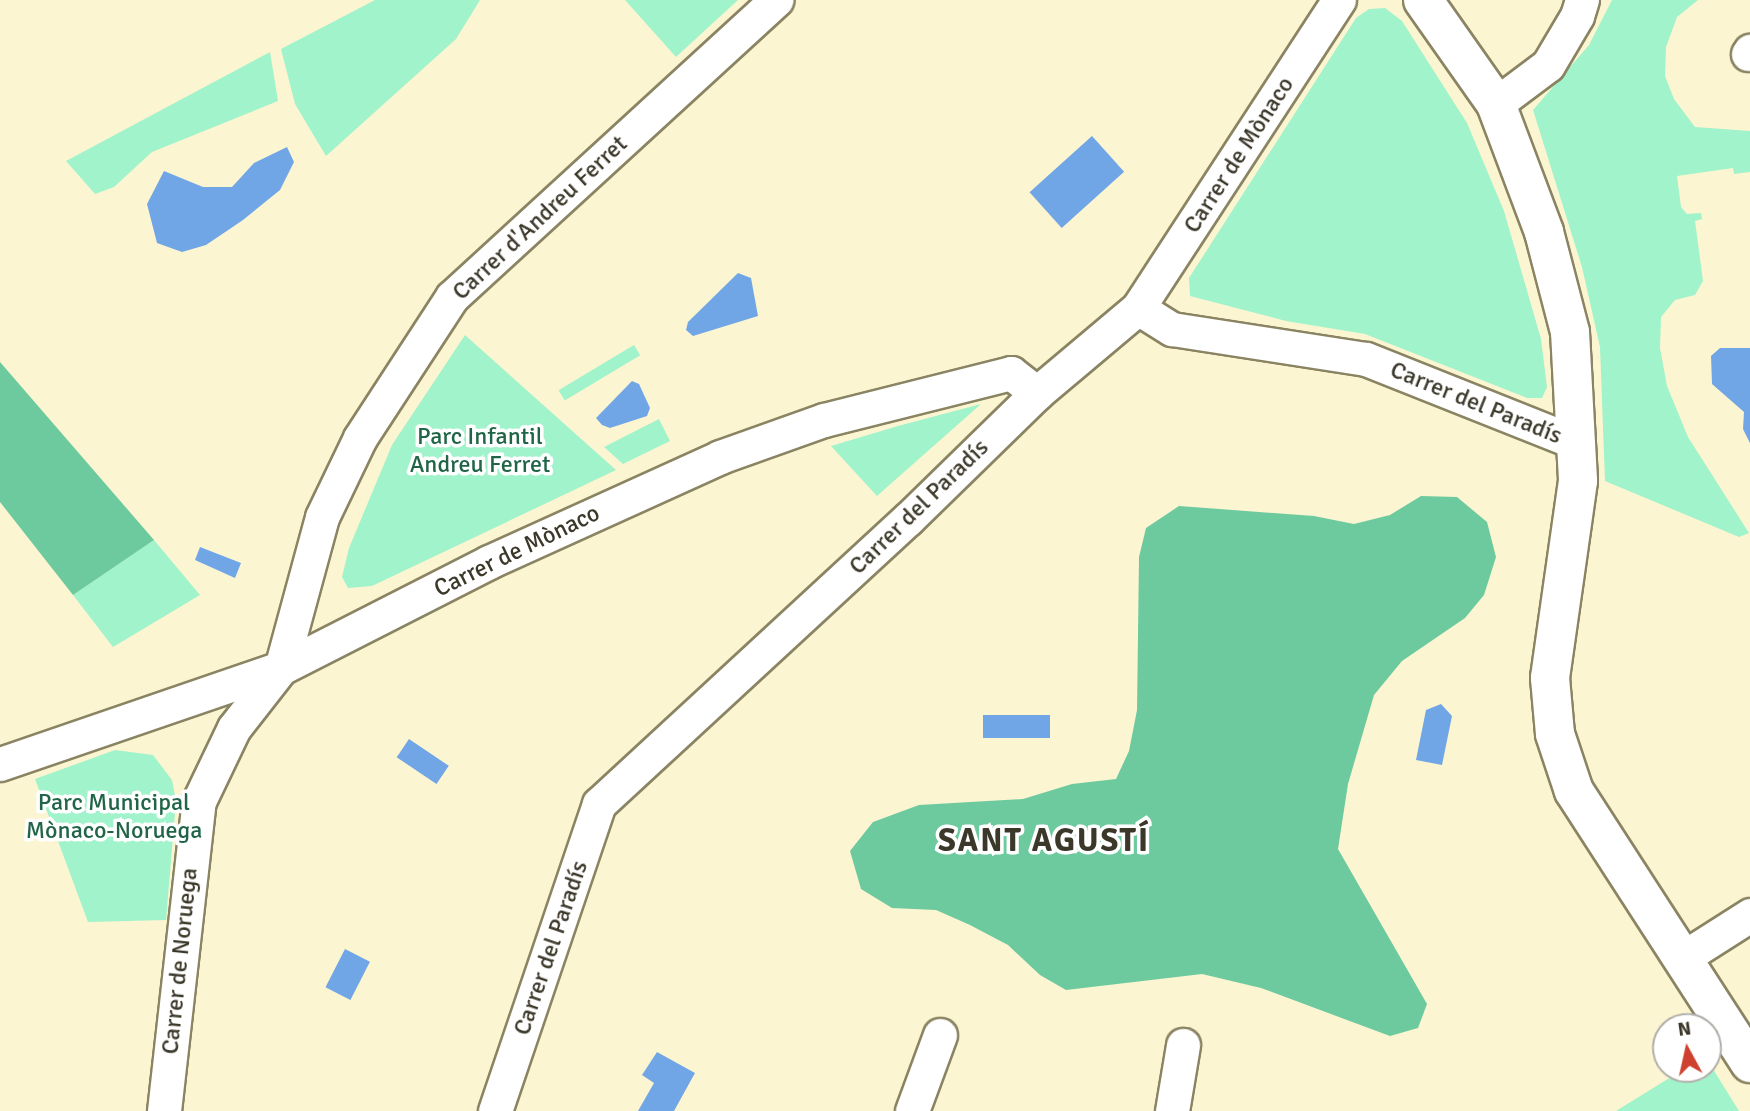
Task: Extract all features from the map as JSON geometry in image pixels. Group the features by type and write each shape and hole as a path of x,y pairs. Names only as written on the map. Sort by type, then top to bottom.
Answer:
{"street":[{"name":"Carrer d'Andreu Ferret","path":"281,668 322,517 360,438 453,297 776,0"},
{"name":"Carrer de Mònaco","path":"1138,308 1339,0"},
{"path":"1423,0 1496,104 1544,232 1570,332 1577,443 1571,539 1550,678 1555,734 1573,791 1750,1063"},
{"path":"1496,104 1548,65 1577,16 1582,0"},
{"name":"Carrer del Paradís","path":"495,1111 599,804 908,519 1037,393 1138,308 1172,329 1366,359 1577,443"},
{"name":"Carrer de Mònaco","path":"0,764 281,668 489,562 720,457 824,420 1011,373 1037,393"},
{"name":"Carrer de Noruega","path":"164,1111 199,801 234,728 281,668"},
{"path":"1681,959 1750,915"},
{"path":"912,1111 940,1035"},
{"path":"1172,1111 1183,1045"}],"green space":[{"path":"375,0 480,0 456,39 326,156 295,104 281,49"},
{"path":"625,0 738,0 676,57"},
{"path":"1612,0 1698,0 1677,17 1666,47 1665,76 1674,99 1695,127 1750,131 1750,172 1734,174 1733,168 1677,176 1681,207 1687,214 1701,213 1702,219 1695,221 1703,281 1695,295 1675,300 1661,317 1660,348 1667,386 1688,437 1749,533 1739,537 1605,481 1600,347 1582,267 1533,110 1589,45"},
{"path":"1385,8 1402,21 1467,123 1504,211 1541,339 1547,387 1542,398 1527,398 1365,334 1286,321 1190,296 1189,278 1356,18 1369,9"},
{"path":"270,52 278,101 152,152 114,187 95,194 66,161"},
{"name":"Parc Infantil Andreu Ferret","path":"465,335 616,470 372,586 348,588 342,577 349,548 392,445"},
{"path":"634,345 640,355 565,401 559,390"},
{"path":"0,362 154,540 73,595 0,502"},
{"path":"981,404 877,496 831,446 898,426"},
{"path":"659,419 670,441 623,464 604,447"},
{"path":"1421,496 1457,497 1487,522 1496,557 1484,595 1465,618 1402,661 1374,695 1348,784 1338,849 1427,1004 1418,1028 1390,1036 1261,988 1202,974 1066,990 1040,975 1008,945 970,925 936,910 892,908 861,889 850,851 873,822 919,805 1023,799 1072,784 1116,779 1129,751 1137,710 1139,557 1146,528 1179,506 1314,516 1354,524 1390,515"},
{"path":"154,540 200,595 113,647 73,595"},
{"name":"Parc Municipal Mònaco-Noruega","path":"115,750 153,755 172,780 176,801 166,920 88,922 35,779"},
{"path":"1661,1083 1722,1083 1739,1111 1616,1111"}],"water":[{"path":"1092,136 1124,172 1062,228 1030,192"},
{"path":"287,147 294,162 280,190 243,220 206,245 182,252 157,243 147,204 164,171 203,187 232,187 254,163"},
{"path":"738,273 751,278 758,316 693,336 686,330 688,322"},
{"path":"1720,348 1750,348 1750,443 1743,429 1744,412 1712,384 1711,356"},
{"path":"632,381 639,384 650,408 647,416 610,428 602,425 596,418"},
{"path":"200,547 241,563 235,578 195,560"},
{"path":"1441,704 1452,716 1442,765 1416,760 1426,710"},
{"path":"983,715 1050,715 1050,738 983,738"},
{"path":"409,739 449,766 436,784 397,757"},
{"path":"345,949 370,962 350,1000 325,987"},
{"path":"657,1052 695,1073 674,1111 638,1111 654,1083 642,1075"}],"district":[{"name":"SANT AGUSTÍ","path":"1044,841"}]}
